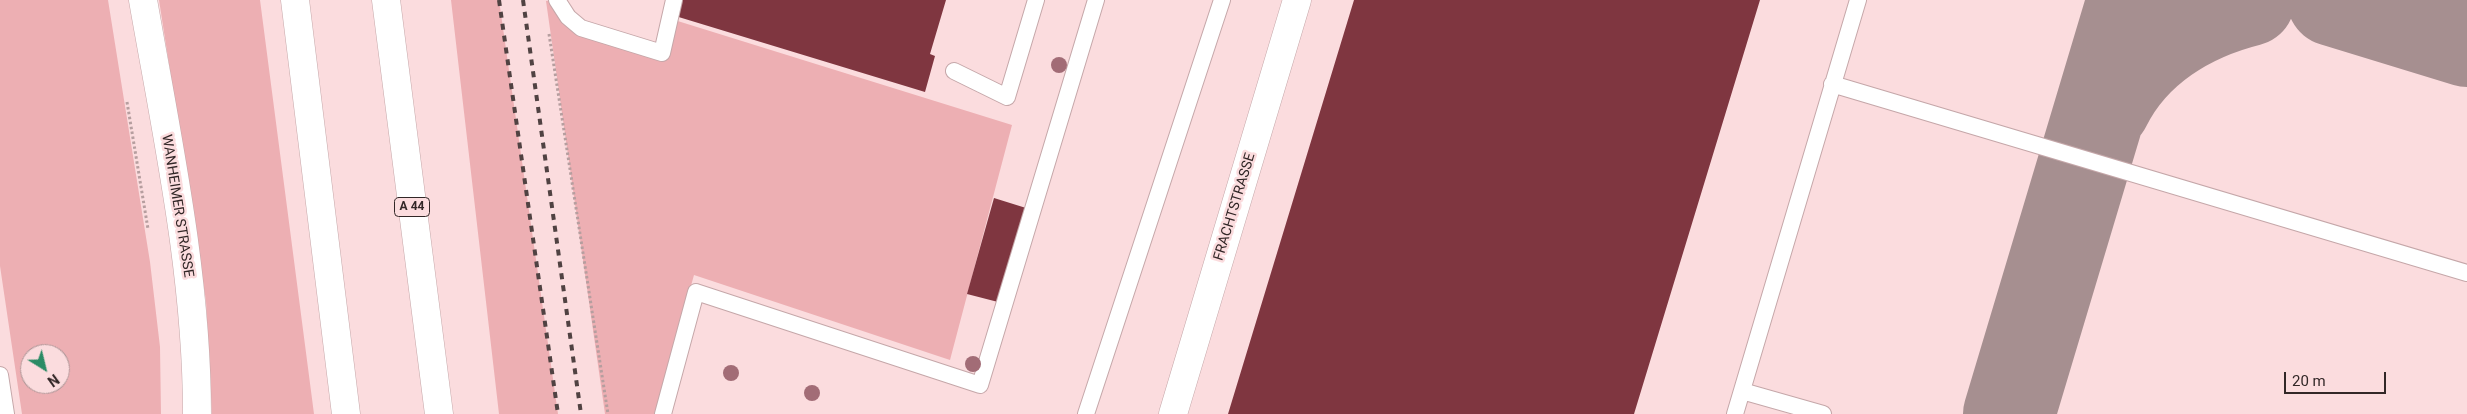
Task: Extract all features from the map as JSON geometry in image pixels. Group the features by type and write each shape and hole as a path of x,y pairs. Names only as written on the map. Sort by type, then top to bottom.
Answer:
{"main road":[{"name":"WANHEIMER STRASSE","path":"143,0 185,246 194,329 197,414"},
{"path":"295,0 346,414"},
{"name":"A 44","path":"386,0 439,414"},
{"name":"FRACHTSTRASSE","path":"1173,414 1297,0"}],"lane":[{"path":"558,0 568,17 581,28 662,53 674,0"},
{"path":"954,71 1006,97 1036,0"},
{"path":"663,414 696,292 980,385 1096,0"},
{"path":"1086,414 1222,0"},
{"path":"1735,414 1858,0"},
{"path":"1832,84 2467,273"},
{"path":"0,375 6,414"},
{"path":"1742,392 1823,414"}],"path":[{"path":"548,33 608,414"},
{"path":"126,95 148,230"}],"shaded area":[{"path":"0,0 108,0 150,262 160,347 161,414 22,414 0,266"},
{"path":"159,0 260,0 314,414 212,414 206,301"},
{"path":"451,0 499,0 558,414 499,414"},
{"path":"553,0 568,17 661,53 668,18 1012,125 950,360 694,275 655,414 605,414 546,1"}],"building":[{"path":"677,0 946,0 930,54 935,56 925,92 672,15"},
{"path":"1354,0 1760,0 1634,414 1228,414"},
{"path":"994,198 1026,208 998,302 967,294"}],"taxiway":[{"path":"2009,414 2133,0"},
{"path":"2105,106 2131,68 2147,51 2165,37 2205,15 2249,0"},
{"path":"2333,0 2467,41"}],"railway":[{"path":"499,0 558,414"},
{"path":"523,0 581,414"}]}
